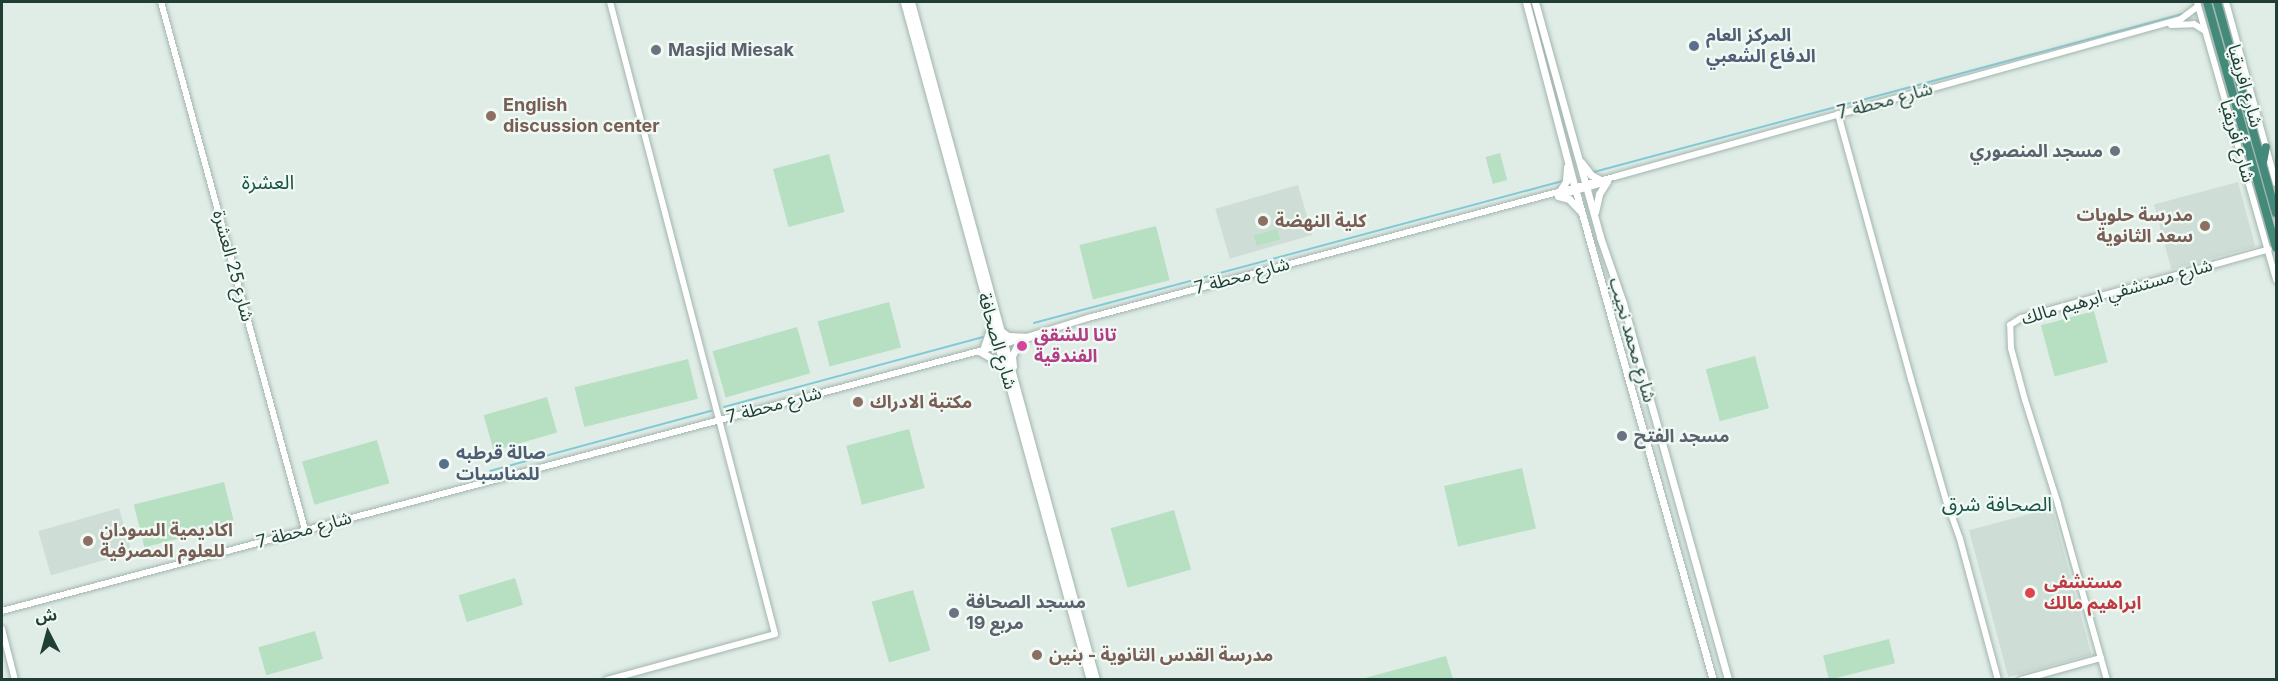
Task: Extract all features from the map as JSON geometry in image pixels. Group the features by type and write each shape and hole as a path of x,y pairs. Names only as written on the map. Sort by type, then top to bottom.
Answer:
{"highway":[{"name":"شارع افريقيا","path":"2207,2 2273,248"},
{"name":"شارع افريقيا","path":"2217,2 2277,213"},
{"path":"2229,114 2240,122"},
{"path":"2262,164 2266,147"}],"main road":[{"name":"شارع الصحافة","path":"904,2 992,325 1015,383 1096,680"},
{"name":"شارع الصحافة","path":"911,2 1000,331 1004,366 1090,680"},
{"name":"شارع محمد نجيب","path":"1526,2 1575,190 1713,680"},
{"name":"شارع محمد نجيب","path":"1535,2 1577,157 1623,303 1728,680"},
{"path":"1577,157 1589,173 1607,180 1597,200 1595,218"},
{"path":"1567,159 1567,177 1559,194 1569,199 1582,214"},
{"path":"992,325 981,351 1004,366"},
{"path":"1000,331 1008,336 1029,337"},
{"path":"1015,383 1012,359 1020,340"}],"street":[{"name":"شارع 25 العشرة","path":"161,2 305,530"},
{"path":"607,680 775,634 717,421 635,92 610,2"},
{"name":"شارع أفريقيا","path":"2226,2 2277,183"},
{"path":"2156,26 2187,16 2198,4"},
{"name":"شارع أفريقيا","path":"2198,4 2229,114 2273,248 2277,280"},
{"path":"2156,26 2190,23 2205,31"},
{"name":"شارع محطة 7","path":"2,611 981,351 1088,318 1421,227 1575,190 2156,26"},
{"path":"1838,114 1914,390 1946,500 1960,539 1998,680"},
{"name":"شارع مستشفي ابرهيم مالك","path":"2107,680 2025,400 2011,348 2010,325 2021,318 2273,248"},
{"path":"2,629 15,680"},
{"path":"2021,680 2101,658"}],"shaded area":[{"name":"مدرسة حلويات سعد الثانوية","path":"2238,182 2255,247 2171,269 2154,205"},
{"name":"كلية النهضة","path":"1298,185 1312,235 1230,259 1215,209"},
{"path":"119,508 132,552 51,575 38,531"},
{"name":"مستشفى ابراهيم مالك","path":"2052,508 2091,655 2008,677 1969,530"}],"green space":[{"path":"1500,153 1507,180 1493,184 1486,157"},
{"path":"829,154 845,212 789,227 773,169"},
{"path":"1156,226 1170,280 1093,299 1079,245"},
{"path":"1277,229 1280,240 1257,246 1254,235"},
{"path":"889,302 901,347 830,367 818,321"},
{"path":"2094,311 2108,362 2055,376 2041,325"},
{"path":"797,327 810,373 726,397 712,351"},
{"path":"1755,356 1769,408 1720,421 1706,369"},
{"path":"688,359 698,399 584,427 574,387"},
{"path":"547,397 557,433 494,451 484,415"},
{"path":"909,429 925,488 862,505 846,446"},
{"path":"377,440 389,483 314,505 302,461"},
{"path":"1522,468 1536,528 1458,546 1444,486"},
{"path":"224,482 235,525 144,547 134,504"},
{"path":"1174,510 1191,570 1128,588 1111,528"},
{"path":"515,578 523,605 467,622 459,595"},
{"path":"913,590 930,651 889,662 872,602"},
{"path":"315,631 323,659 266,675 258,647"},
{"path":"1889,639 1895,663 1829,680 1823,655"},
{"path":"1446,656 1453,679 1365,679 1365,678"}],"waterway":[{"path":"1594,172 2183,14"},
{"path":"1034,323 1563,181"},
{"path":"724,407 983,337"},
{"path":"490,471 711,411"}],"place":[{"name":"المركز العام الدفاع الشعبي","path":"1694,46"},
{"name":"Masjid Miesak","path":"656,50"},
{"name":"English discussion center","path":"491,116"},
{"name":"مسجد المنصوري","path":"2115,151"},
{"name":"كلية النهضة","path":"1263,221"},
{"name":"مدرسة حلويات سعد الثانوية","path":"2205,226"},
{"name":"تانا للشقق الفندقية","path":"1022,346"},
{"name":"مكتبة الادراك","path":"858,402"},
{"name":"مسجد الفتح","path":"1622,436"},
{"name":"صالة قرطبه للمناسبات","path":"444,464"},
{"name":"اكاديمية السودان للعلوم المصرفية","path":"88,541"},
{"name":"مستشفى ابراهيم مالك","path":"2030,593"},
{"name":"مسجد الصحافة مربع 19","path":"954,613"},
{"name":"مدرسة القدس الثانوية - بنين","path":"1037,655"}],"district":[{"name":"العشرة","path":"268,182"},
{"name":"الصحافة شرق","path":"1997,504"}]}
